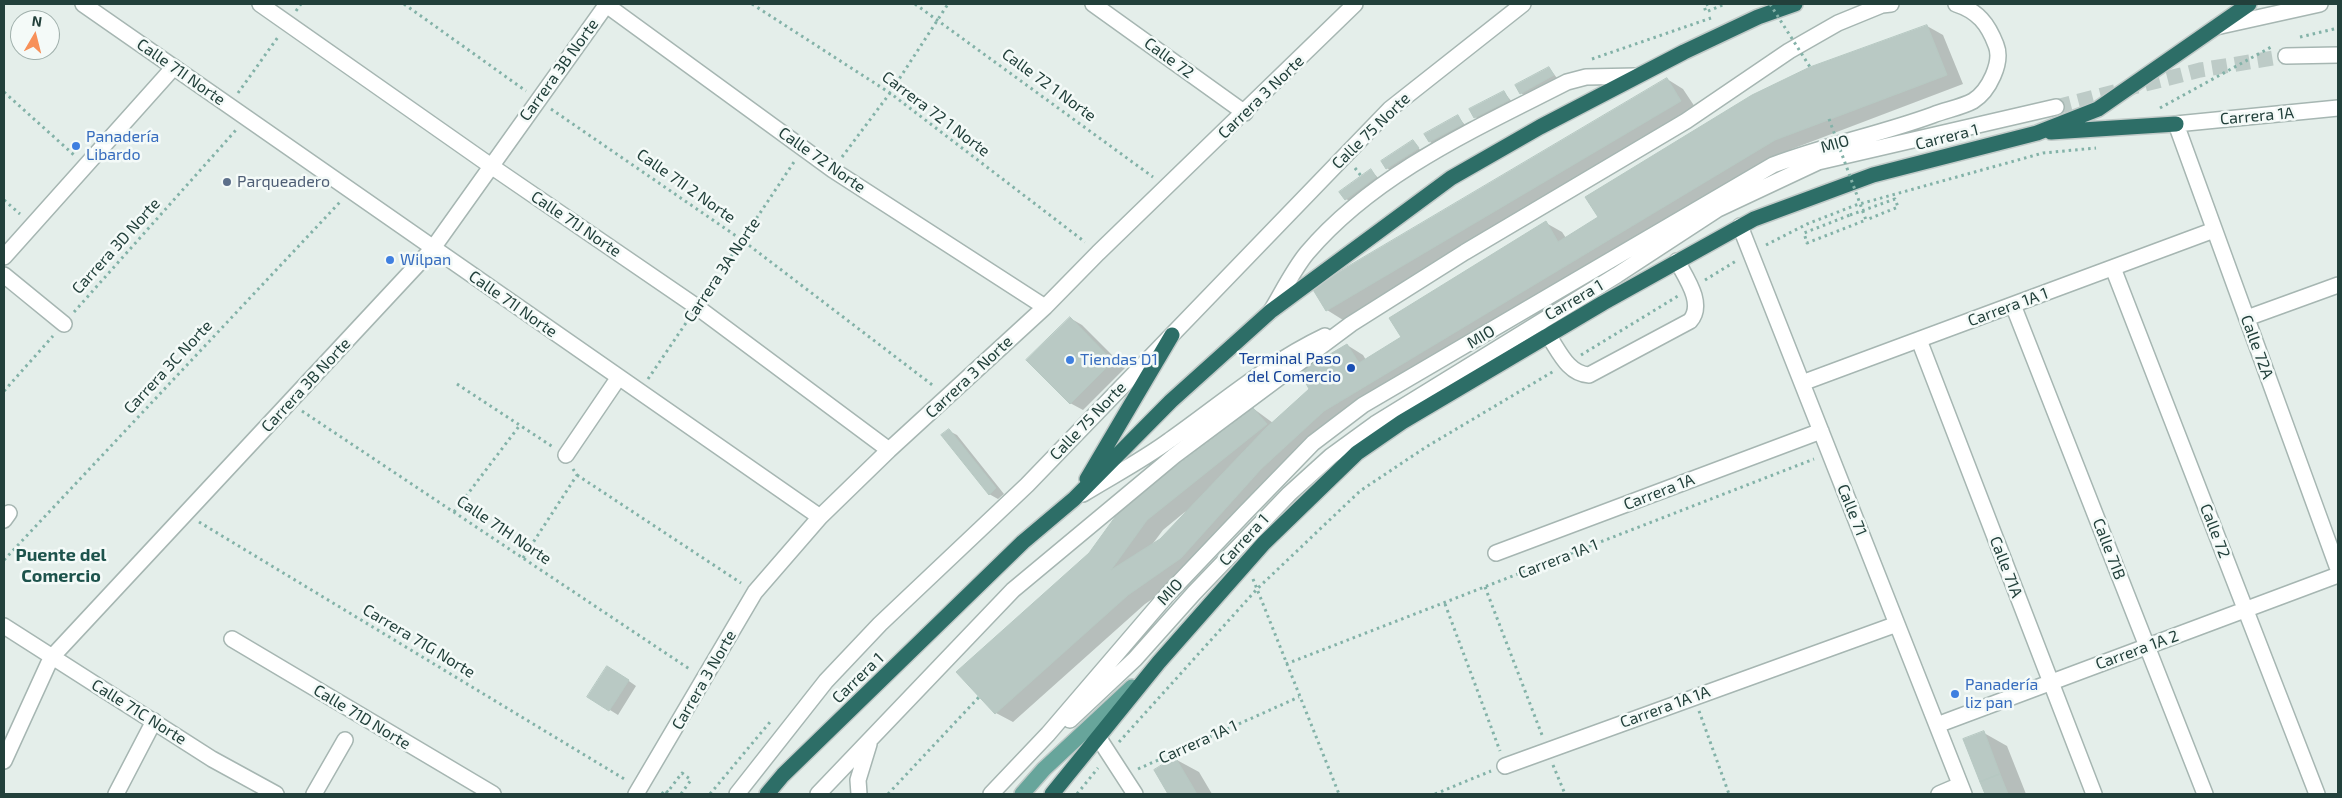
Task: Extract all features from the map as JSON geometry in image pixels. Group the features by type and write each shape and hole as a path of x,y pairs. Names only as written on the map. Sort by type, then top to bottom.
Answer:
{"highway":[{"name":"Carrera 1","path":"784,775 1023,542 1074,500 1171,401 1271,311 1451,178 1540,127 1637,76 1750,21 1795,4"},
{"name":"Carrera 1","path":"1159,662 1246,563 1312,495 1357,454 1402,422 1677,260 1740,226 1808,197 1873,175 2037,133 2098,109 2140,82 2212,28 2249,4"},
{"path":"2037,133 2176,124"},
{"path":"1074,500 1172,335"},
{"path":"1052,794 1159,662"},
{"path":"767,794 784,775"}],"main road":[{"name":"Carrera 1","path":"1022,794 1044,769 1159,662"},
{"name":"Carrera 1","path":"774,794 784,775"}],"street":[{"name":"Calle 71I Norte","path":"83,4 820,518"},
{"name":"Calle 71J Norte","path":"260,4 491,166 697,307 888,450"},
{"name":"Carrera 3B Norte","path":"4,761 51,658 433,248 606,4"},
{"name":"Calle 72 Norte","path":"606,4 833,170 1045,307"},
{"name":"Calle 72","path":"1093,4 1245,113"},
{"name":"Carrera 3 Norte","path":"638,791 755,592 820,518 888,450 1045,307 1098,253 1245,113 1355,4"},
{"name":"Calle 75 Norte","path":"737,794 826,682 873,631 1027,485 1390,109 1523,4"},
{"path":"818,794 837,772 870,742 962,641 1013,590 1174,456 1351,324 1465,252 1686,121 1790,51 1838,23 1886,4"},
{"name":"MIO","path":"991,794 1019,766 1174,587 1313,444 1363,405 1774,165 1814,150 1912,122 1974,100 1995,76 1999,51 1982,17 1956,4"},
{"path":"2212,28 2320,4"},
{"path":"2281,49 2338,55"},
{"path":"4,256 174,67"},
{"path":"1271,311 1305,255 1340,217 1436,148 1567,82 1586,77 1637,76"},
{"path":"1019,766 1100,693 1289,494 1331,456 1375,424 1669,242 1718,209 1818,162 2056,107"},
{"name":"Carrera 1A","path":"2176,124 2338,108"},
{"name":"Calle 72A","path":"2176,124 2338,569"},
{"name":"Calle 71","path":"1740,226 1962,789"},
{"name":"Carrera 1A 1","path":"1802,383 2214,230"},
{"path":"1603,303 1669,242"},
{"path":"1548,336 1567,363 1581,375 1589,375 1690,321 1695,315 1696,307 1691,288 1677,260"},
{"name":"Calle 72","path":"2113,268 2317,794"},
{"path":"4,275 64,324"},
{"path":"2246,318 2338,285"},
{"name":"Calle 71B","path":"2014,305 2205,794"},
{"path":"1074,500 1169,442 1242,386 1307,345 1351,324"},
{"name":"Calle 71A","path":"1918,340 2094,794"},
{"path":"566,455 619,378"},
{"name":"Carrera 1A","path":"1496,553 1821,431"},
{"path":"1234,552 1312,495"},
{"name":"Carrera 1A 2","path":"1937,725 2338,575"},
{"name":"Carrera 1A 1A","path":"1505,766 1897,624"},
{"name":"Calle 71C Norte","path":"4,626 51,658 212,759 276,794"},
{"name":"Calle 71D Norte","path":"232,639 493,794"},
{"path":"116,794 154,721"},
{"path":"1098,737 1134,794"},
{"path":"314,794 345,740"},
{"path":"859,794 858,780 870,742"},
{"path":"1939,794 1962,789"}],"path":[{"path":"229,105 301,4"},
{"name":"Calle 71I 2 Norte","path":"404,4 538,100 742,240 948,397"},
{"name":"Carrera 72 1 Norte","path":"752,4 890,93 1098,253"},
{"name":"Calle 72 1 Norte","path":"915,4 1168,187"},
{"path":"833,170 890,93 948,4"},
{"path":"1708,4 1704,6 1706,12 1725,4"},
{"path":"1770,4 1810,67"},
{"path":"1582,62 1720,15"},
{"path":"2294,39 2338,28"},
{"path":"2151,126 2159,108 2281,49"},
{"path":"4,92 85,166"},
{"name":"Carrera 3D Norte","path":"4,391 246,118"},
{"path":"1829,119 1866,220"},
{"path":"1077,794 1109,754 1257,589 1360,491 1426,447 1750,253 1807,224 1856,205 2043,153 2102,147"},
{"name":"Carrera 3A Norte","path":"639,391 804,149"},
{"name":"Carrera 3C Norte","path":"4,560 351,190"},
{"path":"1895,199 1898,207 1866,220 1807,242 1804,233 1895,199"},
{"path":"4,200 32,225"},
{"path":"1856,205 1859,212"},
{"path":"457,384 566,455 577,475 755,592"},
{"name":"Calle 71H Norte","path":"289,403 704,679"},
{"path":"454,512 520,425"},
{"name":"Carrera 1A 1","path":"1286,664 1445,604 1830,453"},
{"path":"523,558 577,475"},
{"name":"Carrera 71G Norte","path":"185,514 638,791"},
{"path":"1246,563 1339,794"},
{"path":"1485,587 1565,794"},
{"path":"1435,794 1505,766 1445,604"},
{"path":"888,794 912,766 979,697"},
{"name":"Carrera 1A 1","path":"1123,775 1300,697"},
{"path":"1694,697 1729,794"},
{"path":"662,794 665,790 668,794 682,773 692,780 681,794"}],"building":[{"name":"Terminal Paso del Comercio","path":"1927,25 1947,75 1775,140 1324,411 1261,469 1181,558 1128,595 995,714 956,672 1089,553 1123,506 1253,408 1267,424 1147,520 1111,570 1160,539 1266,428 1309,389 1300,372 1347,344 1359,363 1401,337 1389,318 1546,221 1558,242 1598,217 1585,197 1752,95 1810,67"},
{"path":"1549,67 1554,75 1520,94 1515,85"},
{"name":"Terminal Paso del Comercio","path":"1667,78 1681,101 1326,311 1312,288"},
{"path":"1504,91 1509,100 1474,118 1469,109"},
{"path":"1458,115 1463,124 1429,142 1424,134"},
{"path":"1413,140 1419,148 1386,169 1381,161"},
{"path":"1371,169 1376,177 1345,200 1339,192"},
{"name":"Tiendas D1","path":"1070,317 1113,361 1070,404 1026,360"},
{"path":"949,429 996,488 989,495 941,435"},
{"path":"607,666 629,680 609,711 587,697"},
{"path":"1984,731 2000,774 1980,782 1963,739"},
{"path":"1175,757 1197,794 1168,794 1154,770"},
{"path":"2000,774 2008,794 1985,794 1980,782"}],"tunnel":[{"path":"2056,107 2200,70 2286,56"}],"place":[{"name":"Panadería Libardo","path":"76,146"},
{"name":"Parqueadero","path":"227,182"},
{"name":"Wilpan","path":"390,260"},
{"name":"Tiendas D1","path":"1070,360"},
{"name":"Terminal Paso del Comercio","path":"1351,368"},
{"name":"Panadería liz pan","path":"1955,694"}],"district":[{"name":"Puente del Comercio","path":"61,565"}]}
